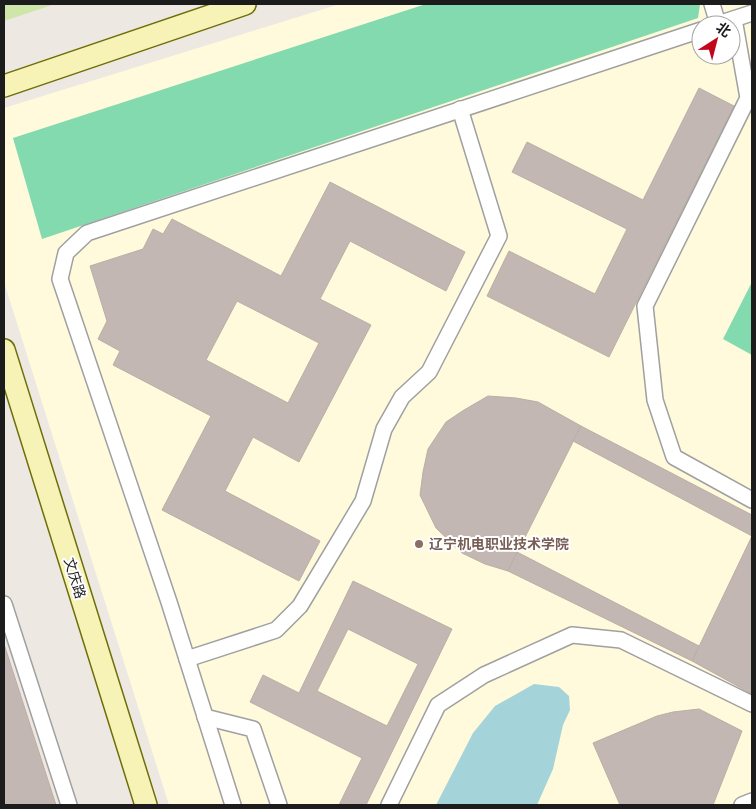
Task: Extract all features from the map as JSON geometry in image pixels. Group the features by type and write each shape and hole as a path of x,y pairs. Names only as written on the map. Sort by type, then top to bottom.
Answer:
{"street":[{"path":"4,86 224,7 245,4"},
{"path":"233,805 187,659 60,279 66,253 87,233 691,33"},
{"path":"741,58 748,98 645,306 655,400 674,457 752,500"},
{"path":"187,659 276,630 300,606 363,501 384,429 402,396 429,372 499,236 460,109"},
{"name":"文庆路","path":"4,350 146,805"},
{"path":"4,604 68,805"},
{"path":"389,805 438,705 484,675 572,635 621,640 752,704"},
{"path":"205,716 254,729 279,805"},
{"path":"742,805 752,801"}],"shaded area":[{"name":"辽宁机电职业技术学院","path":"340,4 752,4 752,805 169,805 4,282 4,108"}],"green space":[{"path":"4,4 55,4 4,21"},
{"path":"426,4 700,4 698,15 691,15 691,20 42,239 13,138"},
{"path":"752,282 752,355 723,339"}],"water":[{"path":"534,684 559,687 569,696 570,710 563,725 553,769 537,805 436,805 473,733 495,706"}],"building":[{"path":"699,88 734,106 609,357 487,296 509,251 595,294 627,229 512,172 527,142 643,200"},
{"path":"330,182 465,252 446,291 350,241 320,299 371,325 299,462 253,437 225,491 320,541 299,581 162,510 211,416 113,365 120,351 98,339 107,321 90,266 143,249 153,229 163,234 172,219 281,276","holes":["237,301 319,343 288,403 206,360"]},
{"path":"488,396 538,402 581,426 508,571 485,564 462,553 436,528 420,495 428,449 446,422"},
{"path":"581,426 752,515 752,536 573,441"},
{"path":"752,536 752,694 692,661"},
{"path":"517,552 699,646 692,661 508,571"},
{"path":"353,581 452,629 366,805 339,805 362,758 250,702 263,675 299,693","holes":["348,629 418,664 387,726 317,691"]},
{"path":"4,644 56,805 4,805"},
{"path":"699,709 742,731 713,805 620,805 593,743 657,716"}],"place":[{"name":"辽宁机电职业技术学院","path":"419,544"}]}
